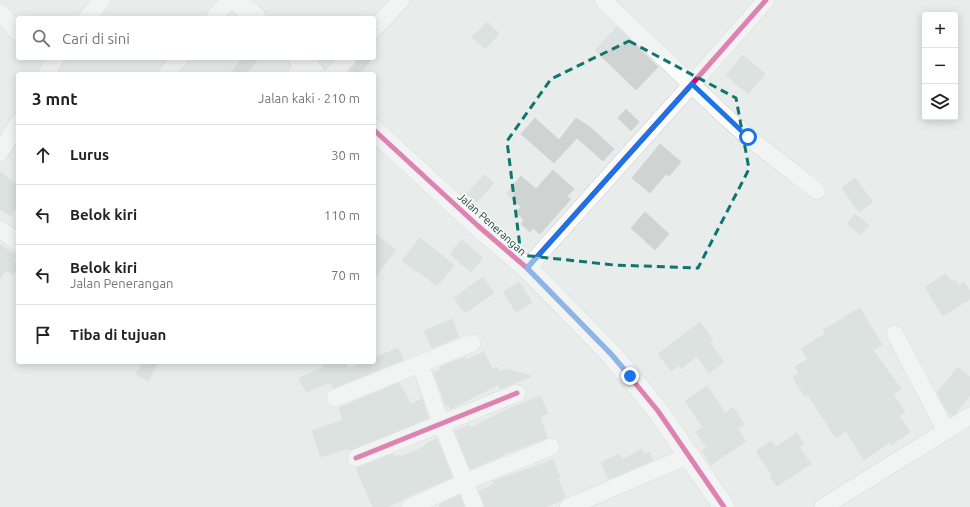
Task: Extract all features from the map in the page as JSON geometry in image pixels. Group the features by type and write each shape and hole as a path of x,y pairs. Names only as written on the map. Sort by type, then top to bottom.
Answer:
{"street":[{"path":"89,16 102,0"},
{"path":"216,16 229,0"},
{"path":"236,0 254,16"},
{"path":"376,28 401,0"},
{"path":"603,0 748,137 817,191"},
{"path":"527,268 766,0"},
{"path":"0,12 16,31"},
{"path":"168,72 178,60"},
{"path":"336,72 346,60"},
{"path":"0,153 16,126"},
{"name":"Jalan Penerangan","path":"376,134 527,268 617,361 658,411 724,507"},
{"path":"0,229 16,241"},
{"path":"895,334 946,431"},
{"path":"335,398 472,343"},
{"path":"420,364 441,423 475,507"},
{"path":"356,458 516,393"},
{"path":"823,507 970,416"},
{"path":"410,507 465,482 551,447"},
{"path":"568,507 688,456"}],"highlighted area":[{"path":"629,41 736,98 749,169 698,268 614,265 521,255 507,141 551,79"}],"building":[{"path":"487,22 499,34 485,49 472,37"},
{"path":"617,27 658,67 636,90 595,50"},
{"path":"743,55 765,74 748,94 726,75"},
{"path":"241,60 257,60 248,72 232,72"},
{"path":"357,60 370,60 362,72 352,72 350,70 356,65"},
{"path":"626,109 639,122 631,131 618,118"},
{"path":"535,118 559,140 576,118 590,127 614,149 603,161 577,138 554,163 521,134"},
{"path":"660,144 681,162 669,176 666,174 650,193 632,178"},
{"path":"553,170 574,189 567,196 571,199 540,234 533,228 530,232 521,224 524,220 516,212 521,207 506,194 521,176 536,189"},
{"path":"0,172 16,184 16,208 10,216 0,209"},
{"path":"484,175 494,183 477,202 467,194"},
{"path":"855,178 873,202 859,212 842,188"},
{"path":"645,212 669,234 655,250 631,228"},
{"path":"855,214 869,225 861,235 847,224"},
{"path":"376,235 396,250 376,276"},
{"path":"420,238 454,265 437,286 402,261"},
{"path":"462,240 483,258 471,272 450,254"},
{"path":"0,245 16,255 13,261 16,263 16,270 13,274 6,270 0,279"},
{"path":"946,274 951,282 955,280 959,286 964,282 970,292 970,299 943,316 925,287"},
{"path":"483,277 494,293 465,313 454,298"},
{"path":"519,282 532,302 516,312 503,292"},
{"path":"860,308 882,345 873,350 901,389 893,394 905,412 899,416 910,432 891,445 890,442 864,460 846,431 836,438 808,395 805,397 793,377 799,374 795,367 808,359 801,349 826,333 823,330"},
{"path":"452,319 459,337 432,348 424,331"},
{"path":"700,322 713,340 710,343 724,362 709,373 697,356 681,369 679,365 671,371 658,354"},
{"path":"398,348 403,360 333,388 331,382 306,392 299,378 324,367 323,364 346,364 348,369 360,364 376,364 376,357"},
{"path":"484,352 492,369 497,367 499,372 506,369 532,376 500,389 498,385 450,409 449,405 446,406 434,373 441,370 440,367 465,357 466,360"},
{"path":"142,364 157,364 148,381 136,374"},
{"path":"958,367 970,377 970,395 952,416 937,393"},
{"path":"399,383 411,404 422,399 428,418 349,451 348,448 321,457 312,431 343,420 339,408"},
{"path":"707,386 725,413 733,407 744,424 737,428 746,441 711,465 702,451 707,448 696,432 703,427 685,401"},
{"path":"540,396 548,413 540,417 547,438 470,469 455,431 470,425 471,428 503,411"},
{"path":"797,433 804,444 799,447 811,464 777,486 770,476 772,475 756,451 771,441 776,447"},
{"path":"437,439 452,477 387,507 373,507 356,468 393,454 394,457 399,455 400,457 426,446 425,444"},
{"path":"641,449 644,455 649,452 653,460 609,479 601,463 619,454 623,460"},
{"path":"553,460 560,477 558,478 565,497 560,501 545,507 485,507 479,491 495,484 494,481"},
{"path":"460,495 464,507 440,507 439,505"}],"cycle path":[{"path":"527,268 766,0"},
{"path":"376,132 477,225 527,268 612,355 658,411 724,507"},
{"path":"356,458 517,393"}],"route":[{"path":"630,376 612,355 527,268 692,84 748,137"}]}
